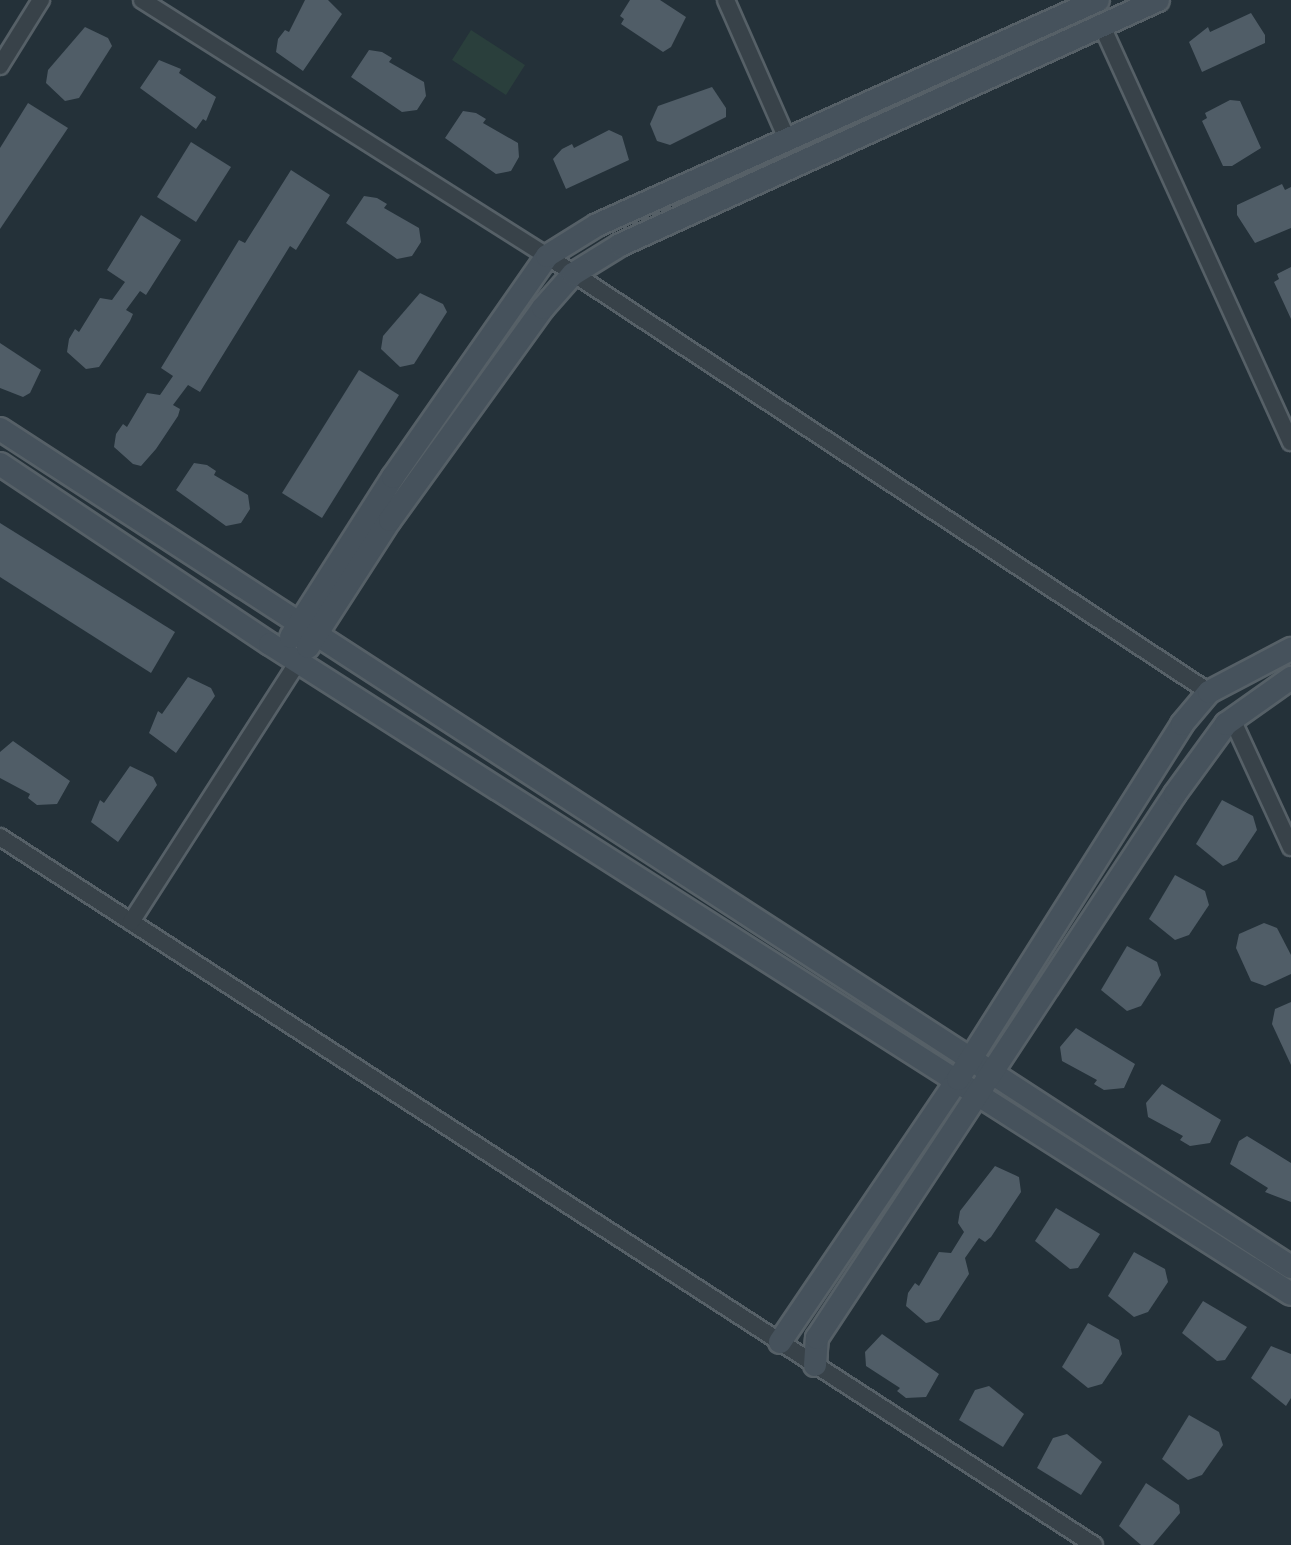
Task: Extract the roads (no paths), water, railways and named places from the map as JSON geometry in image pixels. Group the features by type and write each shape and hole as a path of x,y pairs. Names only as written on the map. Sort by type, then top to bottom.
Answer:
{"main road":[{"path":"291,656 393,477 547,256 597,225 1098,0"},
{"path":"306,632 543,308 573,274 620,245 1158,0"},
{"path":"0,429 964,1070"},
{"path":"0,464 291,656 986,1084 1291,1267"},
{"path":"780,1342 964,1070 1182,724 1209,692 1291,649"},
{"path":"815,1365 817,1338 1175,794 1232,719 1291,678"},
{"path":"986,1084 1291,1294"}],"street":[{"path":"0,66 41,0"},
{"path":"142,0 547,256 1209,692"},
{"path":"726,0 788,141"},
{"path":"1102,26 1291,442"},
{"path":"131,922 291,656"},
{"path":"1232,719 1291,847"},
{"path":"0,837 1094,1545"}]}
